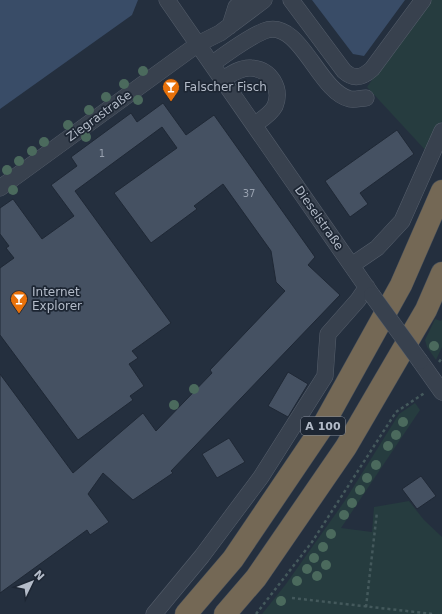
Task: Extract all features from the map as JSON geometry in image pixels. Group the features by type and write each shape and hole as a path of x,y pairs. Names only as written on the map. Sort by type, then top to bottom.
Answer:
{"highway":[{"name":"A 100","path":"186,614 233,559 321,429 401,285 442,190"},
{"name":"A 100","path":"224,614 256,578 346,447 426,310 442,272"}],"street":[{"name":"Dieselstraße","path":"167,0 442,392"},
{"path":"230,26 236,7 244,0"},
{"name":"Ziegrastraße","path":"0,188 198,44 220,33 264,0"},
{"path":"291,0 344,71 351,76 358,78 366,75 372,69 423,0"},
{"path":"212,64 264,31 277,29 293,38 333,89 350,99 366,98"},
{"path":"223,79 236,71 251,68 266,72 275,83 278,96 274,108 254,125"},
{"path":"352,265 377,248 402,221 442,131"},
{"path":"154,614 202,556 261,477 325,376 328,334 358,300 370,291"}],"path":[{"path":"256,614 312,542 396,412 426,392"},
{"path":"366,607 377,512"},
{"path":"292,598 433,614"}],"green space":[{"path":"429,0 442,0 442,121 428,153 367,87"},
{"path":"435,319 441,321 442,319 442,347 436,360 427,347 425,340"},
{"path":"415,403 420,410 341,528 372,532 374,507 409,501 424,520 442,537 442,614 262,614 286,584 344,502 399,414"}],"water":[{"path":"0,0 138,0 132,15 0,109"},
{"path":"312,0 405,0 364,56 353,54"}],"building":[{"path":"163,103 186,135 214,115 315,257 308,265 340,295 171,471 173,473 133,500 103,473 88,494 109,522 90,535 87,530 0,593 0,374 73,473 143,413 156,431 212,373 210,370 285,291 276,282 271,251 223,184 194,206 197,209 151,243 114,193 177,148 162,127 75,191 171,323 132,351 138,358 129,364 144,386 130,396 133,400 78,440 0,335 0,268 14,258 6,248 9,246 0,234 0,208 13,199 42,239 74,216 51,185 77,166 71,157 131,113 137,122"},
{"path":"397,130 414,154 360,193 368,204 350,217 325,181"},
{"path":"288,372 308,384 288,417 268,406"},
{"path":"229,438 245,462 217,478 202,454"},
{"path":"421,476 436,496 417,509 402,489"}],"place":[{"name":"Falscher Fisch","path":"171,102"},
{"name":"Internet Explorer","path":"19,314"}]}
